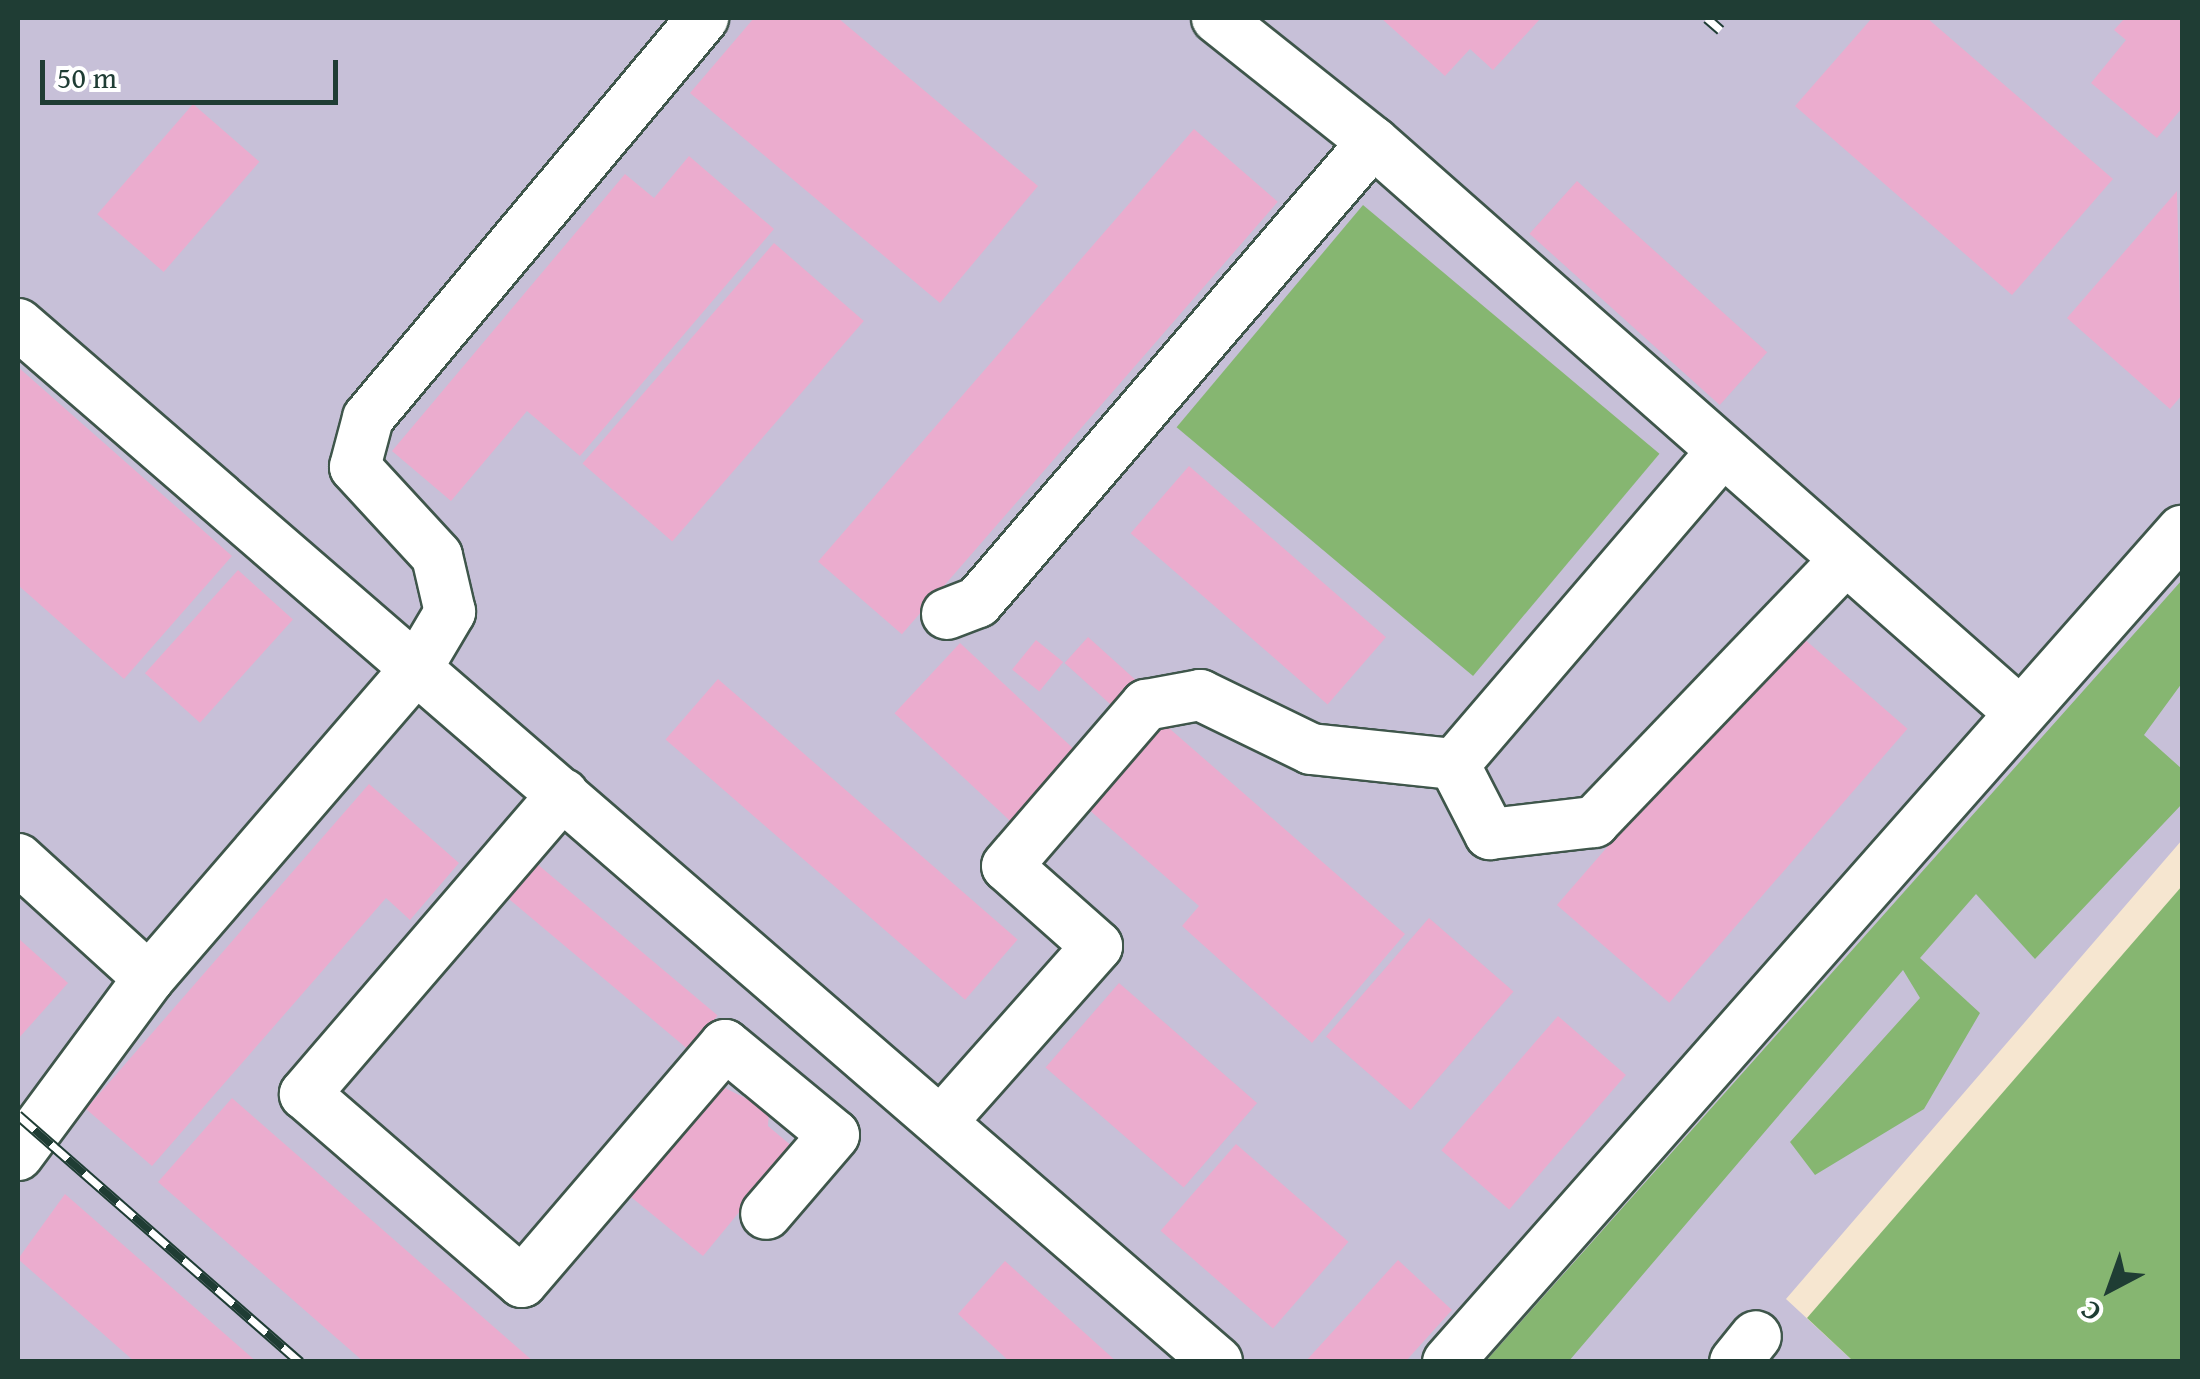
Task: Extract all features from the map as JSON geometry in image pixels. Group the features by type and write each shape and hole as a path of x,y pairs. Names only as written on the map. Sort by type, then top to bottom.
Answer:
{"lane":[{"path":"18,1155 149,978 418,666 450,612 437,556 355,467 368,418 703,18"},
{"path":"1217,18 1373,142 1720,453 2017,710"},
{"path":"946,614 978,602 1373,142"},
{"path":"18,324 418,666 1217,1362"},
{"path":"1454,764 1720,453"},
{"path":"1448,1362 2017,710 2182,531"},
{"path":"1454,764 1490,834 1594,822 1845,560"},
{"path":"941,1122 1097,946 1008,866 1146,705 1200,695 1311,749 1454,764"},
{"path":"562,794 305,1094 522,1282 725,1045 834,1136 766,1214"},
{"path":"18,858 149,978"}],"shaded area":[{"path":"18,18 2182,18 2182,840 1786,1299 1853,1361 18,1361"}],"green space":[{"path":"1363,205 1659,454 1473,676 1177,427"},
{"path":"2182,580 2182,683 2144,735 2182,769 2182,804 2035,959 1976,894 1920,958 1980,1013 1924,1109 1815,1175 1790,1142 1920,998 1903,970 1569,1361 1486,1361"},
{"path":"2182,886 2182,1361 1853,1361 1807,1318"}],"building":[{"path":"754,18 838,18 1038,186 940,303 690,93"},
{"path":"1381,18 1541,18 1493,70 1470,49 1445,76"},
{"path":"1872,18 1927,18 2113,179 2012,295 1795,106"},
{"path":"2125,18 2182,18 2182,108 2157,138 2091,83 2126,40 2114,30"},
{"path":"193,104 259,162 164,272 97,214"},
{"path":"1194,129 1278,202 902,634 818,561"},
{"path":"689,156 774,229 580,456 527,411 451,501 392,451 625,174 654,198"},
{"path":"1577,181 1767,352 1720,405 1529,234"},
{"path":"2177,191 2182,395 2170,409 2067,318"},
{"path":"774,243 864,321 672,541 582,463"},
{"path":"18,367 232,556 124,679 18,585"},
{"path":"1189,466 1386,637 1328,704 1131,533"},
{"path":"238,570 293,620 200,723 145,673"},
{"path":"1795,631 1907,729 1669,1003 1557,905"},
{"path":"1088,637 1142,685 1118,711 1065,663"},
{"path":"1036,640 1063,662 1039,692 1012,670"},
{"path":"960,643 1080,755 1014,825 895,713"},
{"path":"718,679 1018,939 965,1000 666,739"},
{"path":"1162,722 1405,934 1312,1043 1182,926 1199,906 1087,808"},
{"path":"369,784 459,863 410,920 386,898 152,1166 86,1109"},
{"path":"530,858 718,1015 689,1050 501,892"},
{"path":"1429,918 1514,991 1411,1110 1326,1036"},
{"path":"18,938 68,983 18,1039"},
{"path":"1119,983 1257,1103 1184,1188 1046,1068"},
{"path":"1558,1016 1626,1075 1509,1209 1441,1150"},
{"path":"715,1083 769,1110 768,1126 793,1147 703,1256 625,1192"},
{"path":"232,1098 534,1362 364,1362 158,1182"},
{"path":"1236,1144 1348,1242 1273,1329 1161,1231"},
{"path":"65,1194 257,1362 135,1362 18,1259"},
{"path":"1398,1260 1452,1310 1405,1362 1305,1362"},
{"path":"1005,1261 1117,1362 1010,1362 958,1314"}],"railway":[{"path":"1707,18 1721,30"},
{"path":"18,1115 300,1362"}]}
